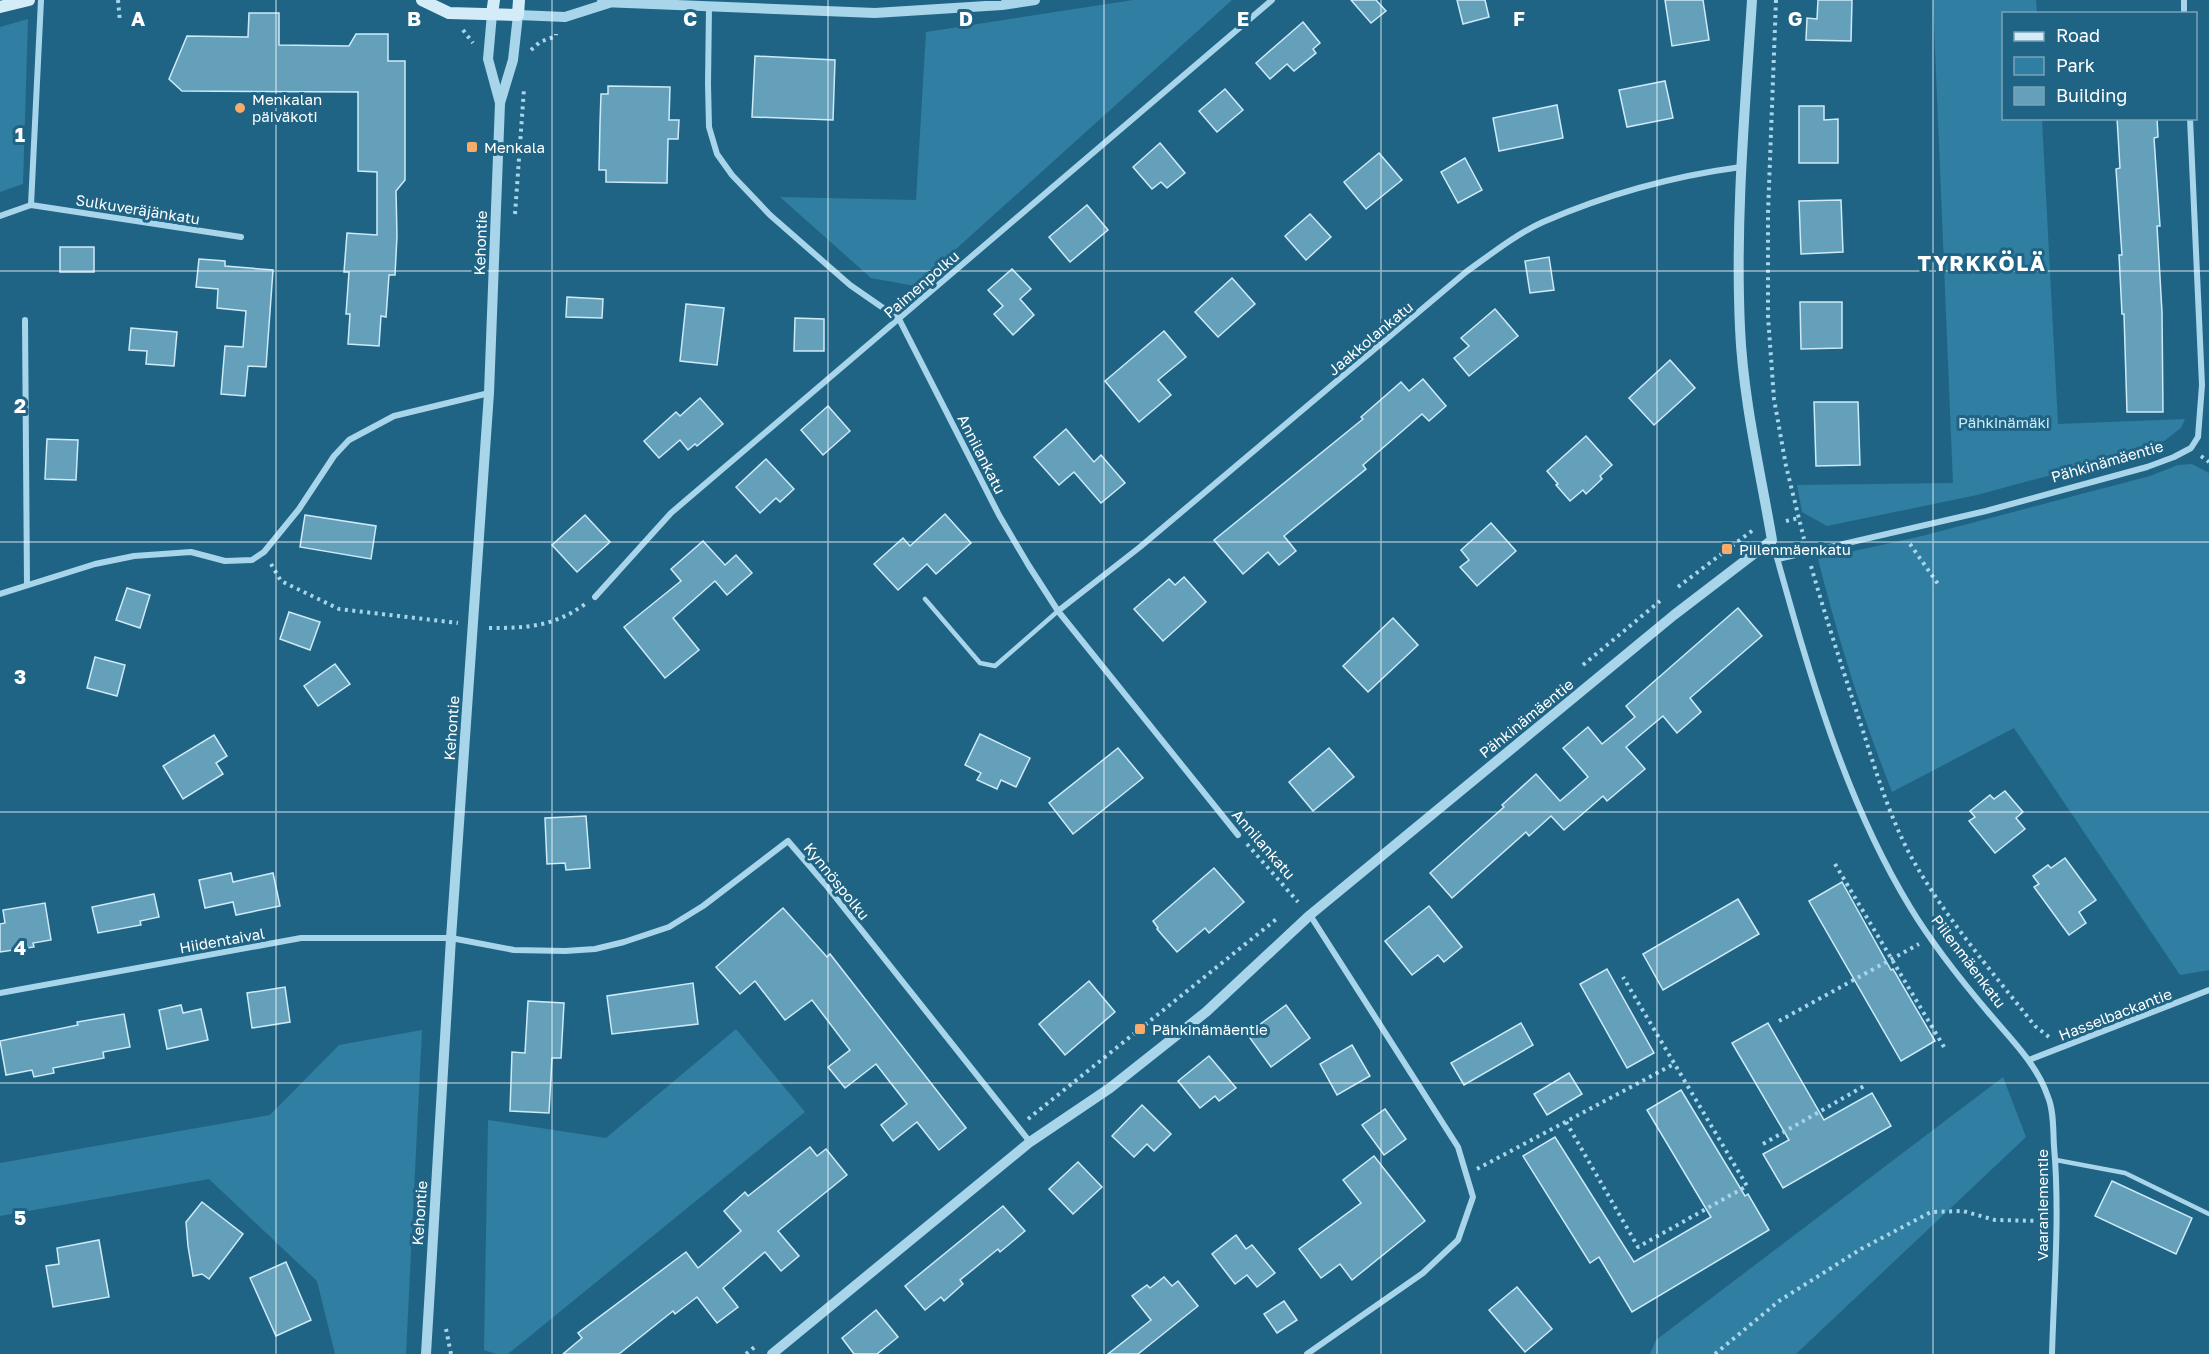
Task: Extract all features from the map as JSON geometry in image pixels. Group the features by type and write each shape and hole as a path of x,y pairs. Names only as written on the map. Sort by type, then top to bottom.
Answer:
{"main road":[{"path":"0,7 29,0"},
{"path":"422,0 449,13 518,15"},
{"name":"Kehontie","path":"492,14 494,0"},
{"name":"Kehontie","path":"518,15 519,0"}],"street":[{"path":"0,216 31,205 41,0"},
{"path":"596,0 609,3 875,13 1002,5 1035,0"},
{"name":"Paimenpolku","path":"595,597 671,513 1272,0"},
{"name":"Piilenmäenkatu","path":"1752,0 1741,167 1740,330 1746,384 1772,540 1827,720 1865,821 1904,897 1930,938 1947,962 2030,1060"},
{"path":"518,15 565,17 609,3"},
{"name":"Annilankatu","path":"709,7 710,127 717,154 732,175 770,215 850,285 899,319 999,515 1058,611 1238,835"},
{"name":"Kehontie","path":"492,14 488,59 500,103"},
{"name":"Kehontie","path":"426,1354 451,938 489,393 500,103 513,60 518,15"},
{"name":"Pähkinämäentie","path":"1778,559 1986,511 2147,467 2174,458 2191,448 2198,437 2202,385 2190,120"},
{"name":"Jaakkolankatu","path":"1058,611 1140,547 1466,272 1501,247 1542,222 1604,200 1671,179 1741,167"},
{"name":"Sulkuveräjänkatu","path":"31,205 241,237"},
{"path":"25,320 27,585"},
{"path":"0,594 95,564 134,556 191,552 225,561 252,560 264,552 299,508 334,456 349,440 394,416 489,393"},
{"name":"Pähkinämäentie","path":"772,1354 1030,1142 1110,1088 1206,1012 1310,915 1674,615 1772,540"},
{"name":"Kynnöspolku","path":"451,938 514,950 595,949 624,942 669,927 703,906 788,841 825,884 1030,1142"},
{"path":"1307,1354 1423,1273 1458,1240 1473,1197 1458,1147 1310,915"},
{"name":"Hiidentaival","path":"0,993 301,938 451,938"},
{"name":"Hasselbackantie","path":"2030,1060 2209,990"},
{"name":"Vaaraniementie","path":"2030,1060 2049,1097 2056,1160 2052,1354"}],"lane":[{"path":"925,599 980,663 995,666 1058,611"},
{"path":"2056,1160 2125,1173 2209,1214"}],"path":[{"path":"118,0 120,22"},
{"path":"1901,531 1938,584"},
{"path":"264,552 280,581 339,609 488,628 515,628 551,623 571,614 595,597"},
{"name":"Annilankatu","path":"1238,835 1298,902"},
{"path":"1835,864 1944,1047"},
{"path":"1779,1022 1930,938"},
{"path":"1566,1122 1638,1247 1747,1186 1623,977"},
{"path":"1466,1175 1674,1064"},
{"path":"1763,1144 1866,1085"},
{"path":"1715,1354 1779,1301 1861,1249 1930,1212 1963,1211 1995,1220 2056,1221"}],"green space":[{"path":"1133,0 1232,0 915,286 871,278 780,197 916,200 926,32"},
{"name":"Pähkinämäki","path":"1933,0 2036,0 2037,12 2002,12 2002,120 2042,120 2058,424 2185,419 2181,428 2164,441 2077,468 1977,495 1827,526 1802,512 1797,485 1953,483"},
{"path":"28,19 23,184 0,192 0,27"},
{"path":"2192,464 2209,473 2209,970 2180,975 2014,728 1892,792 1851,677 1818,559 1922,536 2150,476 2178,465"},
{"path":"736,1029 805,1112 508,1354 496,1354 484,1350 488,1120 606,1138"},
{"path":"422,1030 406,1354 335,1354 317,1281 209,1179 0,1216 0,1163 270,1115 339,1045"},
{"path":"2003,1077 2026,1137 1796,1354 1650,1354 1656,1340"}],"building":[{"path":"1351,0 1376,0 1386,11 1371,23"},
{"path":"1457,0 1485,0 1489,17 1463,24"},
{"path":"1665,0 1703,0 1709,40 1672,46"},
{"path":"1818,0 1852,0 1851,41 1806,40 1807,18 1817,19"},
{"name":"Menkalan päiväkoti","path":"249,13 279,13 279,45 349,46 356,34 388,34 388,61 405,61 405,180 396,191 395,275 389,275 386,317 381,316 379,346 348,344 350,314 346,314 349,272 344,272 347,233 377,235 377,172 358,171 358,92 182,91 169,79 187,36 248,37"},
{"path":"1303,22 1320,43 1313,49 1316,53 1294,71 1287,64 1270,79 1256,63"},
{"path":"755,56 835,60 833,120 752,117"},
{"path":"1665,81 1673,118 1627,127 1619,90"},
{"path":"608,86 670,87 669,120 679,120 678,139 668,139 667,183 606,182 606,170 599,170 601,94 608,94"},
{"path":"1225,89 1243,110 1217,132 1199,111"},
{"path":"1557,105 1563,138 1499,151 1493,118"},
{"path":"1799,106 1824,106 1824,120 1838,119 1838,163 1799,163"},
{"path":"2117,120 2157,120 2158,137 2154,138 2160,226 2157,226 2162,312 2163,412 2127,412 2124,314 2122,314 2119,255 2122,255 2116,169 2120,168"},
{"path":"1160,143 1185,173 1167,188 1161,182 1152,189 1133,167"},
{"path":"1379,153 1402,180 1366,209 1344,182"},
{"path":"1465,158 1482,190 1458,203 1441,172"},
{"path":"1841,200 1843,252 1801,254 1799,201"},
{"path":"1087,205 1108,230 1070,262 1049,237"},
{"path":"1310,214 1331,237 1306,260 1285,236"},
{"path":"60,247 94,247 94,272 60,272"},
{"path":"1549,257 1554,290 1530,293 1525,261"},
{"path":"199,259 225,261 225,266 273,270 266,367 248,366 245,396 221,394 225,346 243,347 246,311 217,308 218,289 196,287"},
{"path":"1012,269 1031,289 1020,299 1034,315 1013,335 994,314 1003,306 988,290"},
{"path":"1232,278 1255,304 1218,337 1195,312"},
{"path":"567,297 603,299 602,318 566,317"},
{"path":"1800,302 1842,302 1842,348 1801,349"},
{"path":"686,304 724,308 717,365 680,361"},
{"path":"1495,309 1518,336 1469,376 1454,358 1469,346 1461,338"},
{"path":"795,318 824,319 824,351 794,351"},
{"path":"131,328 177,332 174,366 146,364 147,351 129,350"},
{"path":"1164,331 1186,357 1158,380 1171,395 1139,422 1105,381"},
{"path":"1670,360 1695,388 1654,425 1629,398"},
{"path":"1423,379 1446,406 1429,421 1422,414 1363,465 1366,469 1284,536 1296,551 1279,565 1268,552 1243,574 1214,540 1363,419 1361,417 1401,382 1409,391"},
{"path":"700,398 723,424 697,446 695,444 688,450 680,440 659,458 644,441 676,412 680,416"},
{"path":"1814,402 1858,402 1860,465 1816,466"},
{"path":"828,406 850,431 823,455 801,430"},
{"path":"1066,429 1094,462 1101,455 1125,483 1101,503 1074,472 1059,485 1034,457"},
{"path":"1586,436 1612,465 1600,476 1602,479 1586,494 1583,490 1570,501 1547,471"},
{"path":"47,439 78,440 76,480 45,479"},
{"path":"766,459 794,489 780,502 776,498 760,513 736,487"},
{"path":"945,514 971,543 936,574 927,564 898,590 874,564 903,538 910,546"},
{"path":"305,515 376,526 371,559 300,547"},
{"path":"585,515 610,542 577,572 552,545"},
{"path":"1491,523 1516,551 1477,586 1460,567 1469,560 1461,550"},
{"path":"703,541 725,565 736,555 752,573 727,595 715,581 673,618 699,650 665,678 624,627 681,581 671,569"},
{"path":"1184,577 1206,602 1163,641 1134,609 1169,579 1175,585"},
{"path":"127,588 150,595 140,628 116,620"},
{"path":"1738,608 1762,636 1690,698 1701,712 1677,733 1663,716 1626,747 1645,769 1607,801 1603,796 1564,830 1551,816 1529,836 1526,832 1452,898 1430,873 1504,807 1502,805 1536,774 1560,801 1588,777 1563,748 1588,727 1602,744 1635,717 1626,706"},
{"path":"289,612 320,622 310,650 280,639"},
{"path":"1393,618 1418,645 1368,692 1343,666"},
{"path":"95,657 125,665 117,696 87,688"},
{"path":"335,664 350,684 318,706 304,686"},
{"path":"980,734 1030,758 1016,787 1001,780 997,789 977,780 981,773 965,765"},
{"path":"214,735 227,756 216,763 223,774 183,799 163,766"},
{"path":"1118,748 1143,778 1073,834 1049,803"},
{"path":"1329,748 1354,777 1313,811 1289,782"},
{"path":"2005,791 2023,812 2016,818 2025,829 1995,853 1969,821 1975,817 1970,811 1990,795 1994,799"},
{"path":"586,816 590,868 566,870 565,863 547,864 545,818"},
{"path":"2065,858 2096,900 2079,912 2086,923 2069,935 2034,887 2039,884 2033,876 2048,865 2051,868"},
{"path":"1214,868 1244,902 1209,933 1205,928 1177,952 1153,921"},
{"path":"231,873 233,882 273,873 280,906 236,915 233,902 205,908 199,880"},
{"path":"1842,882 1891,970 1893,969 1935,1041 1901,1061 1809,901"},
{"path":"154,894 159,917 140,921 141,925 98,933 92,907"},
{"path":"1738,899 1759,934 1663,990 1643,954"},
{"path":"45,903 51,940 33,943 34,947 0,952 0,924 5,923 3,910"},
{"path":"1429,906 1462,947 1444,962 1438,955 1412,975 1385,941"},
{"path":"783,908 827,957 830,954 966,1128 939,1150 917,1122 893,1141 881,1125 907,1104 876,1064 845,1088 828,1067 850,1050 812,1000 785,1020 755,981 740,994 716,967"},
{"path":"1607,969 1654,1053 1627,1068 1580,984"},
{"path":"1089,981 1115,1012 1065,1055 1039,1024"},
{"path":"693,983 698,1024 612,1034 607,996"},
{"path":"285,987 290,1022 252,1028 247,993"},
{"path":"528,1001 564,1003 561,1058 552,1058 549,1113 510,1111 512,1052 525,1053"},
{"path":"181,1005 183,1013 201,1009 208,1040 167,1049 159,1010"},
{"path":"1286,1005 1310,1038 1271,1067 1247,1034"},
{"path":"124,1014 130,1047 103,1052 104,1058 53,1068 54,1073 34,1077 32,1070 6,1075 0,1041 78,1025 77,1022"},
{"path":"1521,1023 1533,1045 1464,1085 1451,1063"},
{"path":"1768,1023 1824,1120 1872,1093 1891,1126 1783,1188 1763,1154 1789,1140 1732,1043"},
{"path":"1352,1045 1370,1076 1337,1095 1320,1064"},
{"path":"1209,1056 1236,1088 1219,1101 1215,1096 1200,1108 1178,1081"},
{"path":"1569,1073 1582,1094 1547,1115 1534,1094"},
{"path":"1681,1090 1745,1196 1748,1194 1769,1230 1632,1312 1599,1257 1590,1263 1523,1156 1555,1137 1634,1262 1711,1217 1647,1110"},
{"path":"1142,1105 1171,1134 1154,1151 1147,1144 1134,1157 1112,1136"},
{"path":"1385,1109 1406,1139 1384,1155 1362,1125"},
{"path":"810,1147 817,1156 826,1149 847,1175 778,1231 799,1256 781,1271 765,1252 723,1288 738,1307 717,1323 697,1297 675,1314 673,1311 619,1354 563,1354 582,1338 578,1333 686,1252 698,1268 741,1231 724,1211 745,1192 748,1196"},
{"path":"1374,1156 1425,1221 1352,1280 1340,1264 1321,1278 1299,1249 1361,1203 1343,1180"},
{"path":"1078,1162 1102,1187 1073,1214 1049,1189"},
{"path":"2112,1181 2192,1218 2176,1254 2095,1216"},
{"path":"202,1202 243,1234 209,1279 202,1274 193,1276 188,1246 186,1222"},
{"path":"1003,1206 1025,1231 1000,1252 998,1249 960,1280 963,1284 944,1301 941,1297 925,1310 905,1286"},
{"path":"1236,1235 1246,1249 1252,1245 1275,1273 1257,1287 1247,1275 1235,1284 1212,1254"},
{"path":"99,1240 109,1297 53,1307 46,1266 59,1264 57,1248"},
{"path":"286,1262 311,1320 276,1336 250,1278"},
{"path":"1164,1277 1172,1286 1178,1281 1198,1306 1138,1354 1108,1354 1151,1320 1132,1296 1147,1285 1150,1288"},
{"path":"1517,1287 1552,1329 1525,1352 1489,1310"},
{"path":"1284,1301 1297,1320 1277,1333 1264,1314"},
{"path":"876,1310 898,1337 877,1354 854,1354 842,1338"}],"place":[{"name":"Menkalan päiväkoti","path":"240,108"},
{"name":"Menkala","path":"472,147"},
{"name":"Piilenmäenkatu","path":"1727,549"},
{"name":"Pähkinämäentie","path":"1140,1029"}],"district":[{"name":"TYRKKÖLÄ","path":"1982,263"}]}
